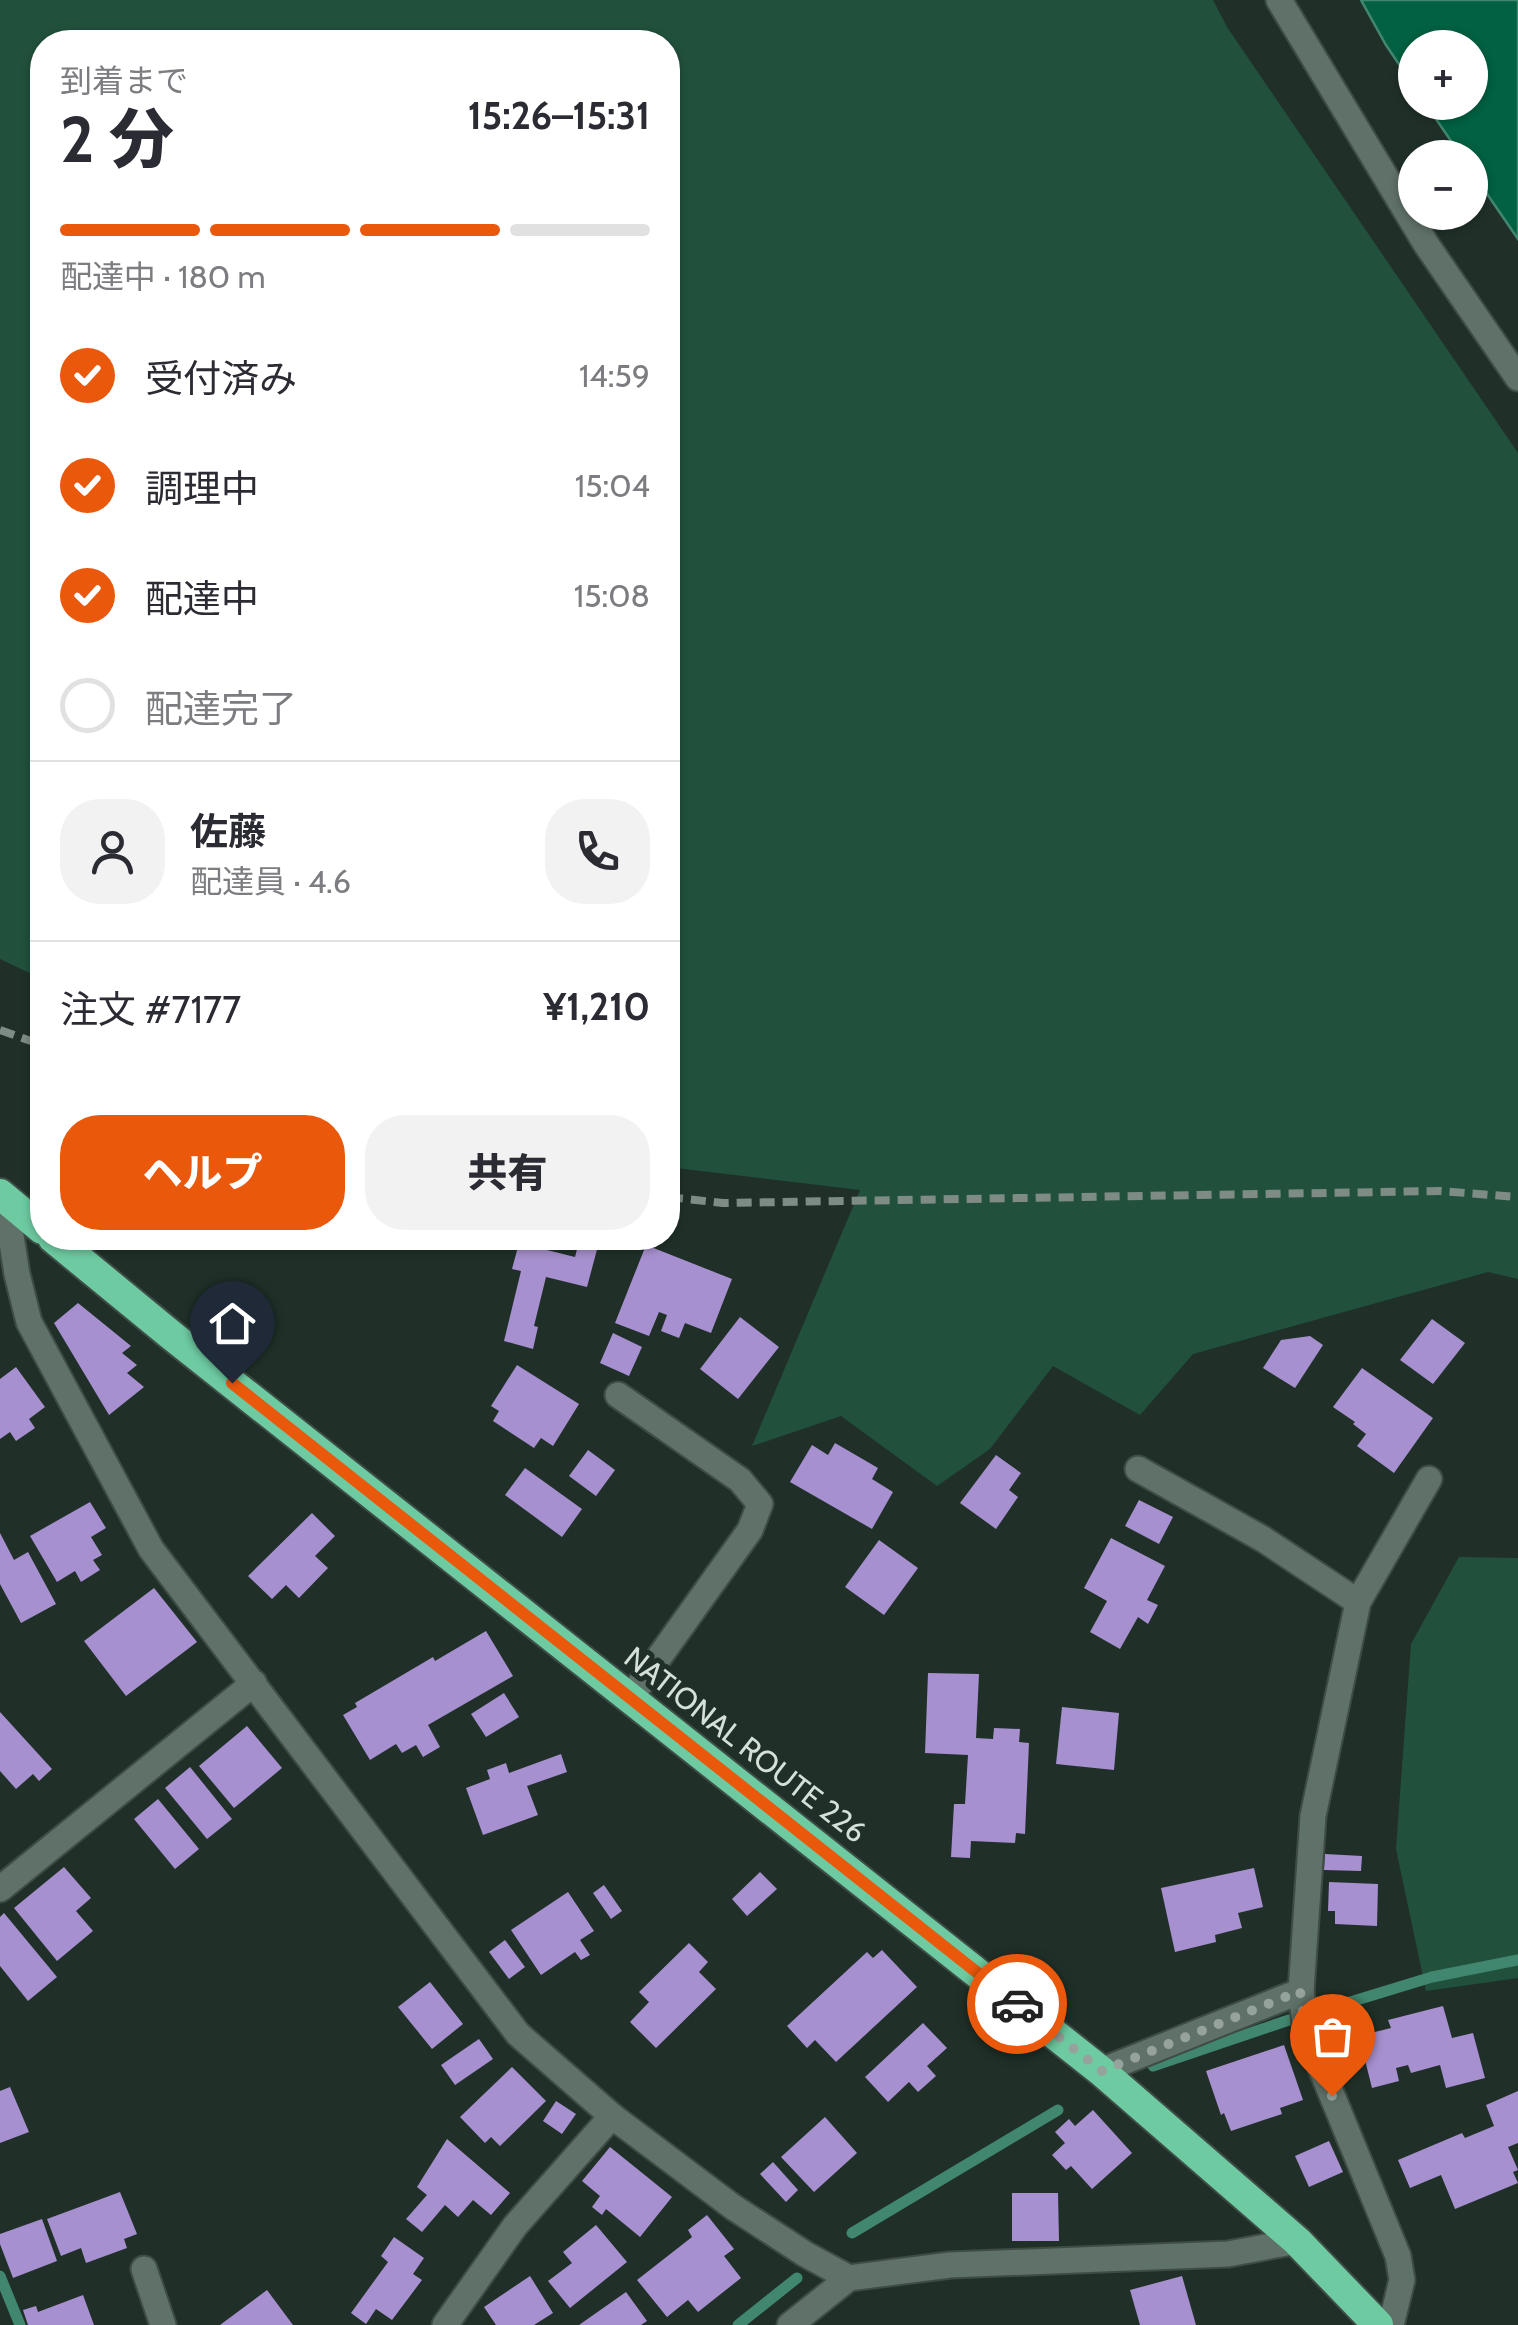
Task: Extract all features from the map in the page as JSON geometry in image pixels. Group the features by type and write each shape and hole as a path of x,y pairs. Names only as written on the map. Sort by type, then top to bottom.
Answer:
{"highway":[{"path":"2,1196 30,1218"},
{"name":"NATIONAL ROUTE 226","path":"68,1250 1102,2071 1297,2241 1378,2325"}],"street":[{"path":"1278,0 1426,244 1518,378"},
{"path":"2,1196 29,1322 151,1550 518,2034 612,2116 733,2207 849,2278"},
{"path":"618,1395 740,1480 760,1504 750,1530 630,1698"},
{"path":"1138,1469 1263,1539 1358,1602"},
{"path":"1391,2325 1402,2280 1398,2256 1306,2032 1300,1991 1313,1816 1358,1602 1429,1479"},
{"path":"0,1889 254,1683"},
{"path":"1102,2071 1300,1991"},
{"path":"444,2325 516,2226 612,2116"},
{"path":"790,2325 849,2278 950,2265 1228,2254 1297,2241"},
{"path":"144,2269 163,2325"}],"shaded area":[{"path":"0,0 1213,0 1227,27 1518,453 1518,1279 1488,1272 1193,1354 1140,1415 1053,1366 990,1449 937,1486 841,1416 752,1446 860,1190 680,1168 680,30 30,30 30,973 0,959"},
{"path":"1361,0 1518,0 1518,239 1488,195 1488,140 1450,140 1437,120 1488,120 1488,30 1398,30 1398,63"},
{"path":"1459,1557 1518,1558 1518,1978 1426,1991 1396,1849 1411,1644"}],"building":[{"path":"517,1250 547,1250 575,1257 577,1250 597,1250 587,1287 546,1277 534,1326 538,1327 533,1349 504,1341 521,1271 512,1269"},
{"path":"644,1250 659,1250 732,1279 711,1333 685,1323 679,1338 661,1331 667,1315 659,1312 649,1336 615,1323"},
{"path":"78,1303 131,1346 122,1353 137,1365 127,1373 144,1387 109,1415 54,1323"},
{"path":"740,1317 779,1347 738,1399 700,1369"},
{"path":"1432,1319 1465,1343 1433,1384 1400,1360"},
{"path":"613,1333 642,1347 629,1376 600,1363"},
{"path":"1310,1336 1323,1345 1295,1388 1263,1368 1281,1340"},
{"path":"517,1365 579,1404 553,1446 541,1438 534,1448 493,1421 499,1411 491,1406"},
{"path":"16,1367 45,1407 29,1419 35,1428 16,1441 10,1432 0,1439 0,1379"},
{"path":"1362,1368 1433,1418 1394,1473 1357,1446 1366,1434 1333,1407"},
{"path":"835,1443 878,1468 872,1479 893,1492 872,1529 790,1482 812,1445 828,1455"},
{"path":"588,1450 615,1470 596,1496 569,1476"},
{"path":"996,1455 1021,1473 1009,1490 1018,1497 996,1529 960,1503"},
{"path":"525,1468 582,1509 562,1537 505,1495"},
{"path":"1139,1500 1173,1517 1159,1544 1125,1526"},
{"path":"90,1502 106,1528 91,1537 102,1555 93,1560 100,1570 81,1582 75,1571 57,1582 30,1536"},
{"path":"312,1513 335,1536 315,1556 328,1568 299,1598 286,1585 272,1599 248,1576"},
{"path":"0,1533 14,1560 28,1552 56,1604 21,1623 0,1584"},
{"path":"1111,1538 1165,1566 1147,1600 1158,1605 1148,1624 1138,1617 1120,1649 1090,1632 1107,1601 1084,1588"},
{"path":"879,1540 918,1568 884,1615 845,1587"},
{"path":"154,1588 197,1642 126,1696 84,1641"},
{"path":"486,1631 513,1676 428,1725 440,1747 423,1757 416,1745 402,1753 396,1744 370,1760 343,1715 357,1707 355,1703 433,1657 435,1661"},
{"path":"928,1673 979,1674 976,1738 993,1739 994,1728 1020,1729 1019,1742 1029,1743 1025,1834 1016,1833 1015,1843 971,1841 970,1858 951,1857 954,1804 965,1804 968,1755 925,1753"},
{"path":"504,1693 519,1717 486,1737 471,1714"},
{"path":"1062,1707 1119,1713 1114,1770 1056,1764"},
{"path":"0,1712 52,1769 39,1781 33,1774 16,1789 0,1771"},
{"path":"247,1726 282,1768 234,1808 199,1766"},
{"path":"561,1754 567,1772 527,1786 538,1815 483,1835 466,1788 490,1779 487,1770 506,1763 509,1773"},
{"path":"190,1767 232,1819 207,1839 165,1788"},
{"path":"158,1799 199,1849 175,1869 134,1819"},
{"path":"1325,1854 1362,1856 1361,1871 1324,1870"},
{"path":"64,1867 91,1898 76,1911 93,1931 57,1961 14,1908"},
{"path":"1254,1868 1263,1907 1238,1913 1242,1928 1215,1935 1216,1942 1175,1952 1161,1888"},
{"path":"760,1872 777,1889 747,1916 732,1899"},
{"path":"1329,1882 1378,1884 1377,1926 1335,1924 1335,1911 1328,1911"},
{"path":"604,1885 622,1911 611,1919 593,1893"},
{"path":"568,1892 594,1931 580,1940 590,1955 581,1960 575,1952 541,1975 511,1930"},
{"path":"4,1913 57,1977 28,2001 0,1966 0,1917"},
{"path":"505,1940 525,1967 509,1979 489,1952"},
{"path":"689,1943 708,1962 699,1972 716,1989 656,2048 630,2022 649,2002 639,1992"},
{"path":"882,1950 917,1987 836,2062 815,2040 807,2048 787,2026 867,1952 873,1958"},
{"path":"430,1982 463,2024 432,2049 398,2007"},
{"path":"1443,2006 1452,2038 1473,2033 1485,2078 1446,2088 1440,2065 1411,2073 1408,2065 1396,2068 1399,2081 1372,2088 1359,2036 1391,2028 1388,2020"},
{"path":"923,2023 947,2048 927,2066 936,2076 918,2092 909,2082 888,2102 865,2077"},
{"path":"1347,2026 1355,2056 1335,2061 1328,2031"},
{"path":"479,2039 493,2059 455,2085 441,2065"},
{"path":"1284,2045 1303,2100 1280,2108 1282,2114 1231,2131 1224,2113 1221,2115 1206,2071"},
{"path":"512,2067 546,2101 500,2146 491,2137 485,2143 460,2117"},
{"path":"10,2087 29,2132 0,2143 0,2091"},
{"path":"1518,2091 1518,2143 1508,2147 1518,2170 1513,2172 1518,2183 1455,2209 1441,2175 1410,2188 1398,2160 1462,2133 1465,2138 1494,2126 1486,2105"},
{"path":"556,2101 576,2114 562,2134 543,2121"},
{"path":"1093,2110 1132,2153 1092,2189 1071,2166 1066,2170 1052,2155 1065,2143 1055,2132 1069,2119 1075,2126"},
{"path":"825,2117 857,2153 814,2192 781,2157"},
{"path":"447,2139 510,2193 491,2215 473,2200 458,2217 445,2205 422,2232 406,2219 427,2195 417,2187"},
{"path":"1329,2141 1343,2172 1309,2187 1295,2156"},
{"path":"610,2147 672,2197 640,2237 606,2209 602,2215 592,2207 600,2196 582,2181"},
{"path":"773,2162 798,2190 786,2202 760,2174"},
{"path":"120,2192 137,2234 124,2239 127,2248 86,2263 81,2248 61,2256 47,2219"},
{"path":"1012,2193 1058,2193 1059,2241 1012,2241"},
{"path":"707,2215 734,2249 724,2256 741,2278 698,2312 688,2300 667,2317 637,2280 692,2237 688,2230"},
{"path":"42,2219 57,2261 13,2278 0,2234"},
{"path":"596,2225 627,2262 570,2308 548,2281 572,2263 563,2252"},
{"path":"394,2237 424,2258 413,2274 422,2280 392,2320 376,2309 366,2324 351,2313 388,2262 381,2256"},
{"path":"530,2276 553,2313 534,2325 496,2325 484,2307"},
{"path":"1182,2276 1196,2325 1140,2325 1130,2290"},
{"path":"267,2290 293,2325 220,2325"},
{"path":"626,2292 647,2321 641,2325 579,2325"},
{"path":"83,2295 94,2325 28,2325 23,2310 36,2306 38,2312"}],"waterway":[{"path":"1324,2010 1432,1977 1518,1960"},
{"path":"1153,2066 1289,2020"},
{"path":"852,2233 1058,2110"},
{"path":"0,2276 20,2325"},
{"path":"738,2325 797,2278"}],"railway":[{"path":"0,1030 30,1041"},
{"path":"680,1198 723,1203 1440,1191 1518,1197"}],"way so far":[{"path":"1017,2004 1102,2071 1300,1991 1306,2032 1332,2096"}],"route":[{"path":"232,1383 1017,2004"}]}
